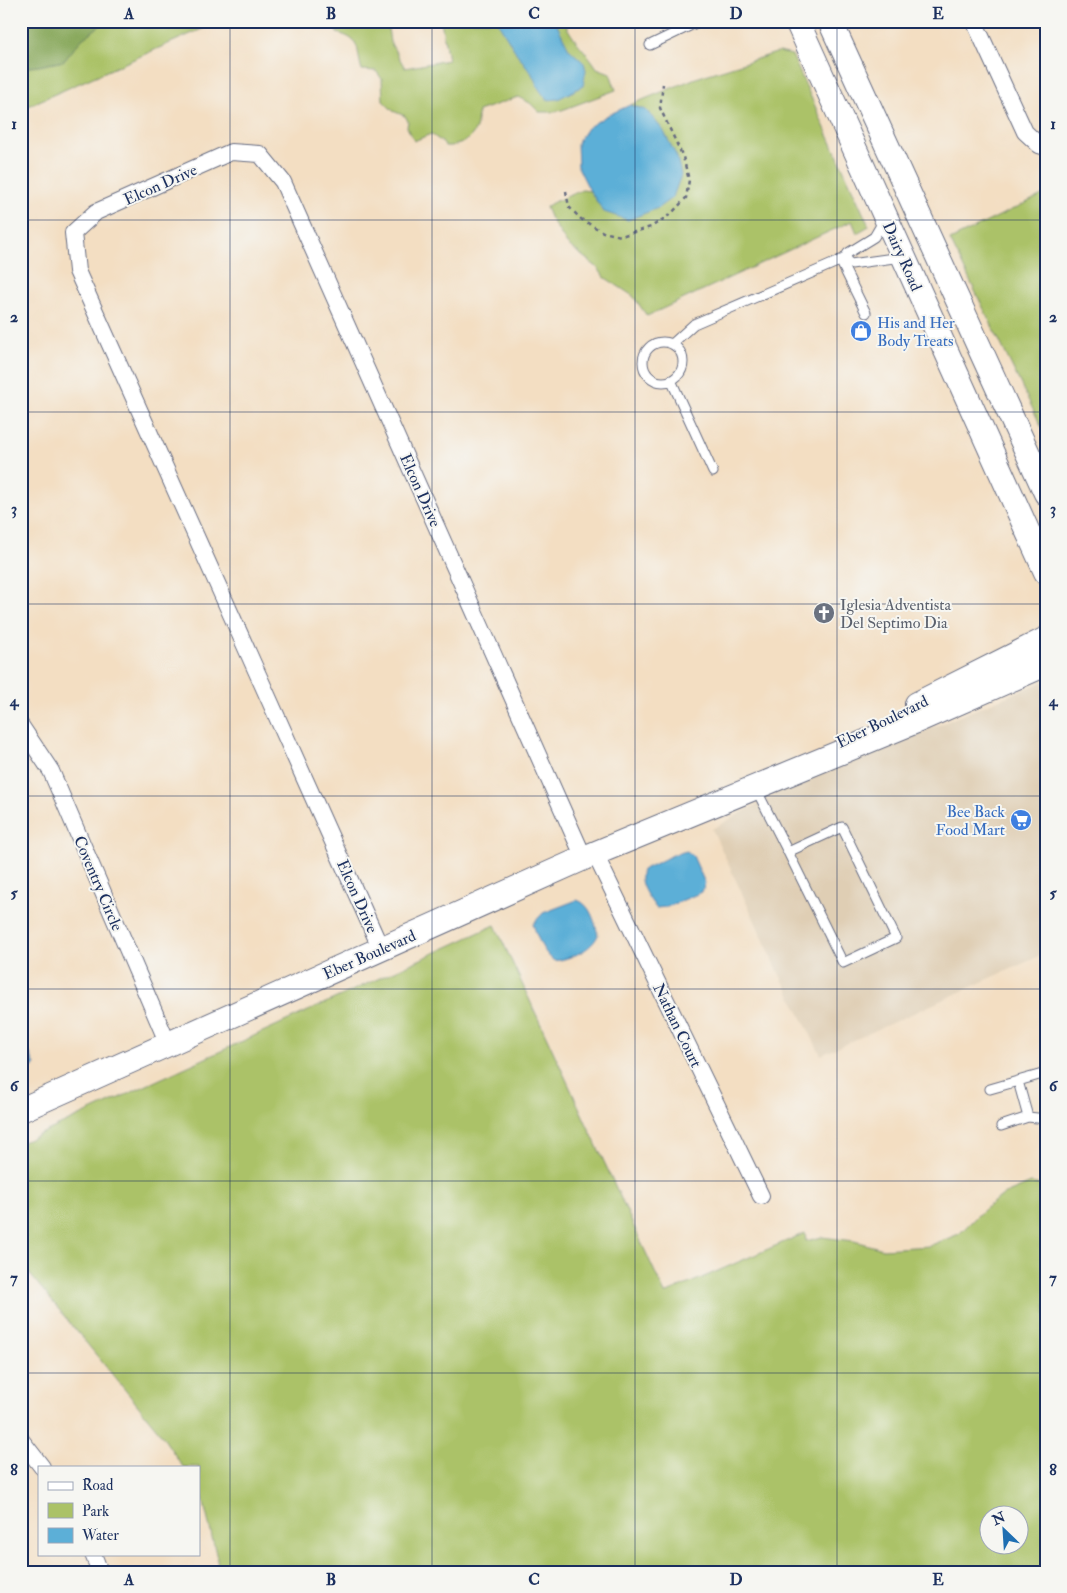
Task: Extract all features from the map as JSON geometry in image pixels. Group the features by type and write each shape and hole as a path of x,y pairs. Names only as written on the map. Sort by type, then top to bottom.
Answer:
{"street":[{"name":"Dairy Road","path":"830,21 1046,493"},
{"path":"974,21 1025,132 1039,145 1046,147"},
{"name":"Dairy Road","path":"807,24 886,218 1046,572"},
{"name":"Elcon Drive","path":"381,949 77,271 73,233 96,212 231,152 260,154 283,182 590,856"},
{"name":"Eber Boulevard","path":"718,802 1046,639"},
{"name":"Eber Boulevard","path":"21,1110 590,856 755,786 914,722 1046,664"},
{"name":"Coventry Circle","path":"21,726 50,771 168,1044"},
{"name":"Nathan Court","path":"590,856 761,1196"},
{"path":"21,1440 41,1466"},
{"path":"93,1556 100,1572"}],"lane":[{"path":"650,44 700,21"},
{"path":"672,344 694,324 842,260 848,253 874,237 886,218"},
{"path":"842,260 851,264 904,257"},
{"path":"842,260 866,312"},
{"path":"659,342 672,344 682,353 683,360 680,373 671,380 663,382 651,377 646,372 643,360 648,348 653,344 659,342"},
{"path":"671,380 713,472"},
{"path":"755,786 843,963 896,938 842,827 788,852"},
{"path":"990,1089 1046,1073"},
{"path":"1018,1081 1028,1117"},
{"path":"1001,1126 1028,1117 1046,1119"}],"path":[{"path":"566,191 570,207 581,219 603,232 621,236 651,227 671,214 686,198 689,180 683,158 660,108 663,84"}],"shaded area":[{"path":"1046,680 1046,953 821,1055 780,975 712,829 781,791"}],"green space":[{"path":"21,21 220,21 21,109"},
{"path":"21,21 106,21 81,40 64,61 21,68"},
{"path":"331,21 387,21 390,42 405,68 448,60 441,21 564,21 571,35 597,68 610,73 616,90 552,112 539,112 530,103 518,97 478,111 474,133 467,140 459,144 445,146 431,134 414,141 407,127 408,121 405,116 393,111 383,101 382,79 376,71 362,70 357,46 351,39 337,33"},
{"path":"779,52 792,55 869,226 857,233 852,221 647,316 633,296 604,277 598,268 567,244 546,207 582,190 590,191 604,212 663,130 646,110 630,105 696,78"},
{"path":"1046,193 1046,436 950,240"},
{"path":"495,925 665,1294 805,1233 806,1241 822,1237 854,1241 883,1249 929,1246 959,1234 983,1210 1003,1195 1031,1183 1046,1186 1046,1572 218,1572 217,1558 200,1492 200,1466 182,1466 158,1430 28,1272 21,1247 21,1143"}],"water":[{"path":"497,21 555,21 569,49 584,63 586,70 583,86 558,99 547,100"},
{"path":"630,105 646,110 663,130 677,157 681,175 673,197 658,208 628,220 604,212 590,191 578,167 577,143 587,128 606,116"},
{"path":"687,851 693,856 705,883 702,892 667,907 656,908 642,886 642,870 675,854"},
{"path":"577,900 586,905 589,910 598,935 591,945 580,953 554,961 543,949 533,924 543,913"},
{"path":"21,1034 35,1065 21,1074"}],"place":[{"name":"His and Her Body Treats","path":"861,331"},
{"name":"Iglesia Adventista Del Septimo Dia","path":"824,613"},
{"name":"Bee Back Food Mart","path":"1021,820"}]}
